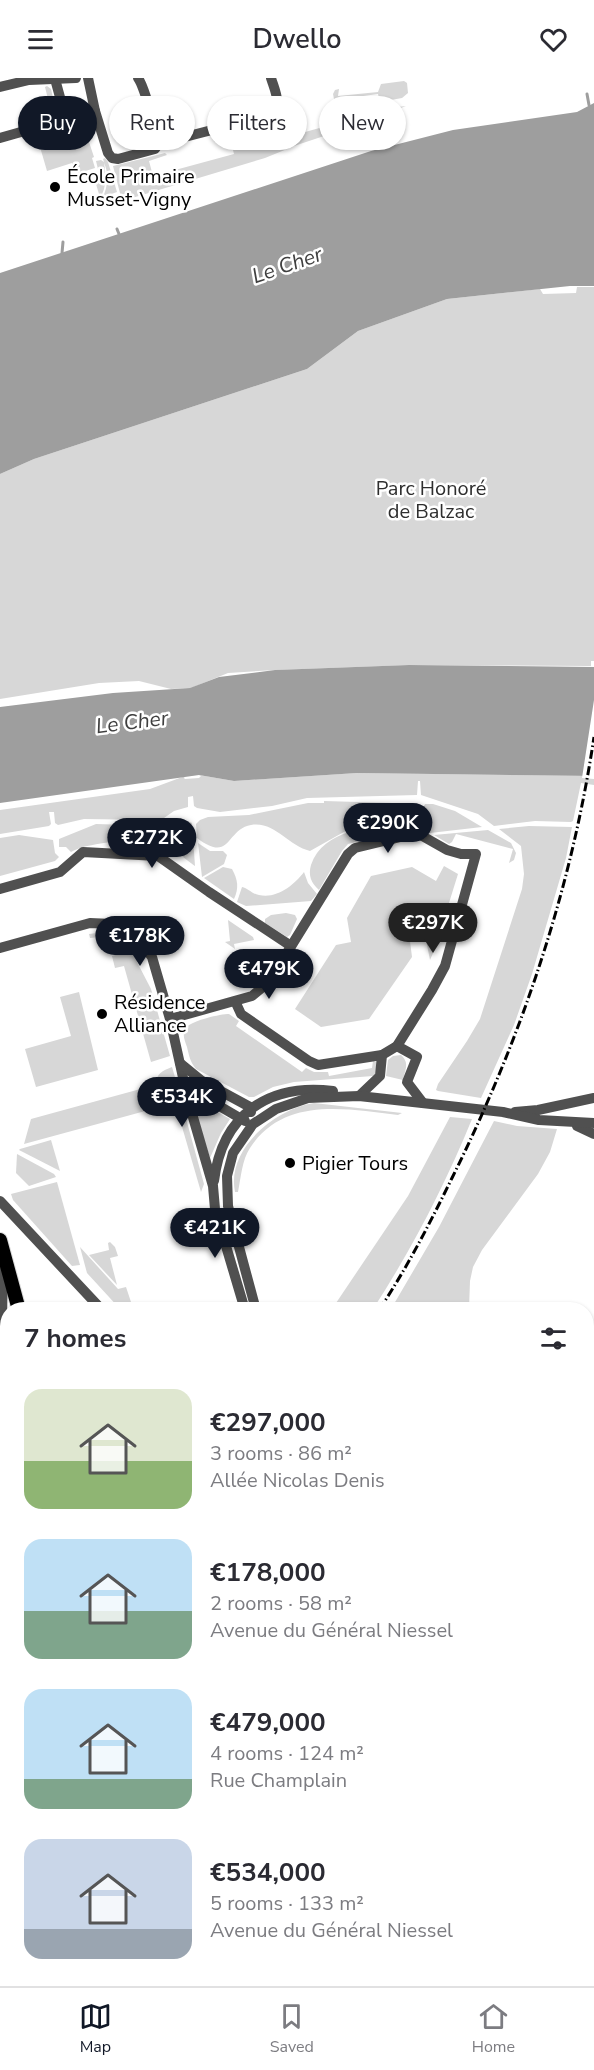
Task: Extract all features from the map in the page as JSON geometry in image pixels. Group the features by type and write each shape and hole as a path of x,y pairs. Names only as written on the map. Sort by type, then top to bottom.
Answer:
{"main road":[{"path":"1,1244 17,1302"}],"street":[{"path":"0,87 29,80 76,78"},
{"path":"88,78 92,96"},
{"path":"138,78 147,96"},
{"path":"195,134 270,115 275,111 277,105 271,78"},
{"path":"55,79 60,96"},
{"path":"97,117 108,153 112,158 118,159 148,150"},
{"path":"0,138 18,133"},
{"path":"170,1019 252,996 269,982 348,854 355,848 417,833 447,850 461,854 476,854 445,966 397,1046 382,1055 322,1065 314,1064 241,1014 235,1001"},
{"path":"0,889 60,872 83,852 154,855 291,946"},
{"path":"0,948 90,923 112,924 137,937 152,957 213,1186 215,1209 243,1302"},
{"path":"397,1046 417,1057 407,1082 423,1103"},
{"path":"254,1302 228,1206 227,1176 233,1153 253,1124 276,1109 297,1100 359,1096 380,1077 382,1055"},
{"path":"180,1063 202,1081 250,1107"},
{"path":"185,1086 253,1124"},
{"path":"213,1186 217,1158 224,1141 240,1118 250,1107 277,1094 296,1089 324,1090 503,1112 539,1120 594,1123"},
{"path":"503,1112 538,1110 594,1098"},
{"path":"250,1107 253,1124"},
{"path":"571,1123 594,1134"},
{"path":"0,1201 95,1302"},
{"path":"1,1244 2,1302"}],"green space":[{"path":"404,81 407,83 408,93 404,96 378,96 378,94 338,96 378,92 381,84"},
{"path":"45,87 51,89 53,96 47,96"},
{"path":"339,89 338,96 333,96 335,90"},
{"path":"319,128 319,138 307,142 307,131"},
{"path":"41,150 92,150 95,168 76,174 72,163 47,171"},
{"path":"233,150 285,150 122,201 113,166 165,153 167,155 149,161 153,176 234,154"},
{"path":"105,158 117,192 103,197 107,180 104,163 105,185 100,198 77,204 76,201 99,194 93,174 99,173 96,161 104,162"},
{"name":"Parc Honoré de Balzac","path":"577,287 594,287 594,661 591,661 591,666 409,665 275,670 228,673 191,688 171,689 139,681 99,683 0,699 0,474 34,459 307,369 358,331 447,299 540,289 543,294 576,293"},
{"path":"357,773 594,776 594,785 581,783 571,822 535,821 494,826 478,814 421,795 420,781 418,781 417,795 307,798 272,806 220,812 197,808 194,806 193,796 188,797 188,807 155,820 84,819 58,825 55,823 54,812 49,812 51,824 49,826 0,834 0,810 150,789 185,776 185,779 199,778 201,776 199,775 234,781"},
{"path":"324,801 393,803 418,809 418,822 376,823 351,828 310,851 274,830 260,825 243,828 227,843 216,848 197,838 196,824 208,817 249,815 308,803 324,803"},
{"path":"425,804 433,804 455,811 482,827 430,833 423,829 422,810"},
{"path":"192,823 195,866 160,842 140,840 114,842 71,852 66,847 59,847 59,839 96,824"},
{"path":"404,824 418,826 348,844 319,890 314,885 310,875 311,865 317,853 326,844 337,837 364,828"},
{"path":"529,826 572,827 566,858 532,974 514,1025 481,1098 438,1091 436,1090 438,1084 480,1019 522,889 524,874 521,846 499,829"},
{"path":"488,830 511,843 516,853 514,860 509,863 513,849 456,834 449,844 434,835"},
{"path":"19,835 53,840 55,853 59,857 55,861 0,876 0,838"},
{"path":"198,843 210,851 223,851 227,855 224,864 202,877"},
{"path":"444,866 458,874 430,960 424,930 409,933 412,957 369,1019 321,1027 295,1009 336,945 351,942 347,918 371,876 412,867 436,881"},
{"path":"223,867 232,869 236,877 237,891 234,899 204,878"},
{"path":"304,872 308,883 317,894 311,901 246,906 237,902 242,887 257,894 272,895 290,886"},
{"path":"286,913 295,915 297,919 287,937 265,923 265,919 271,915"},
{"path":"228,920 254,940 234,944 235,949 225,942 230,941"},
{"path":"97,933 122,941 141,959 137,962 151,989 170,1056 151,1062 124,966 115,968 112,956 120,954 116,940 90,938 89,934"},
{"path":"79,992 98,1070 36,1087 25,1049 71,1036 60,997"},
{"path":"229,1014 239,1021 236,1026 302,1072 306,1068 314,1072 328,1072 329,1076 372,1068 373,1061 376,1062 376,1074 294,1082 273,1087 254,1097 249,1097 196,1069 192,1064 184,1038 185,1029 192,1023"},
{"path":"401,1055 406,1064 403,1080 386,1076 388,1060 393,1056"},
{"path":"172,1067 182,1101 24,1144 31,1119 155,1085 160,1073"},
{"path":"196,1100 230,1119 210,1158 192,1101"},
{"path":"314,1103 402,1113 398,1115 358,1110 317,1110 298,1113 280,1120 264,1131 250,1148 243,1163 238,1192 235,1192 234,1176 238,1161 256,1134 269,1122 284,1113"},
{"path":"182,1104 204,1184 201,1192 178,1113 171,1114 169,1107"},
{"path":"450,1117 472,1119 427,1216 377,1302 337,1302 408,1196"},
{"path":"494,1121 517,1126 557,1129 550,1152 538,1174 482,1250 473,1267 469,1302 395,1302 439,1227"},
{"path":"51,1140 60,1171 19,1150 20,1149"},
{"path":"17,1154 56,1177 29,1186 16,1173"},
{"path":"57,1182 80,1265 72,1266 13,1200 11,1194"},
{"path":"110,1242 115,1247 118,1256 110,1258 117,1285 89,1255 109,1250 108,1243"},
{"path":"80,1247 118,1289 126,1287 131,1302 114,1302 87,1273"}],"water":[{"name":"Le Cher","path":"594,103 594,286 570,286 447,299 358,331 307,369 34,459 0,474 0,273 371,151 406,150 406,142 453,130 577,112"},
{"name":"Le Cher","path":"409,665 594,667 594,776 357,773 234,781 199,775 0,803 0,707 113,693 190,688 219,677 275,670"}],"pier":[{"path":"594,700 594,779 582,778"}],"waterway":[{"path":"587,94 589,105"},
{"path":"117,229 119,234"},
{"path":"62,253 63,242"}],"railway":[{"path":"384,1302 418,1245 452,1178 500,1072 521,1018 557,908 572,851 594,737"}],"place":[{"name":"École Primaire Musset-Vigny","path":"55,187"},
{"name":"Résidence Alliance","path":"102,1014"},
{"name":"Pigier Tours","path":"290,1163"}]}
